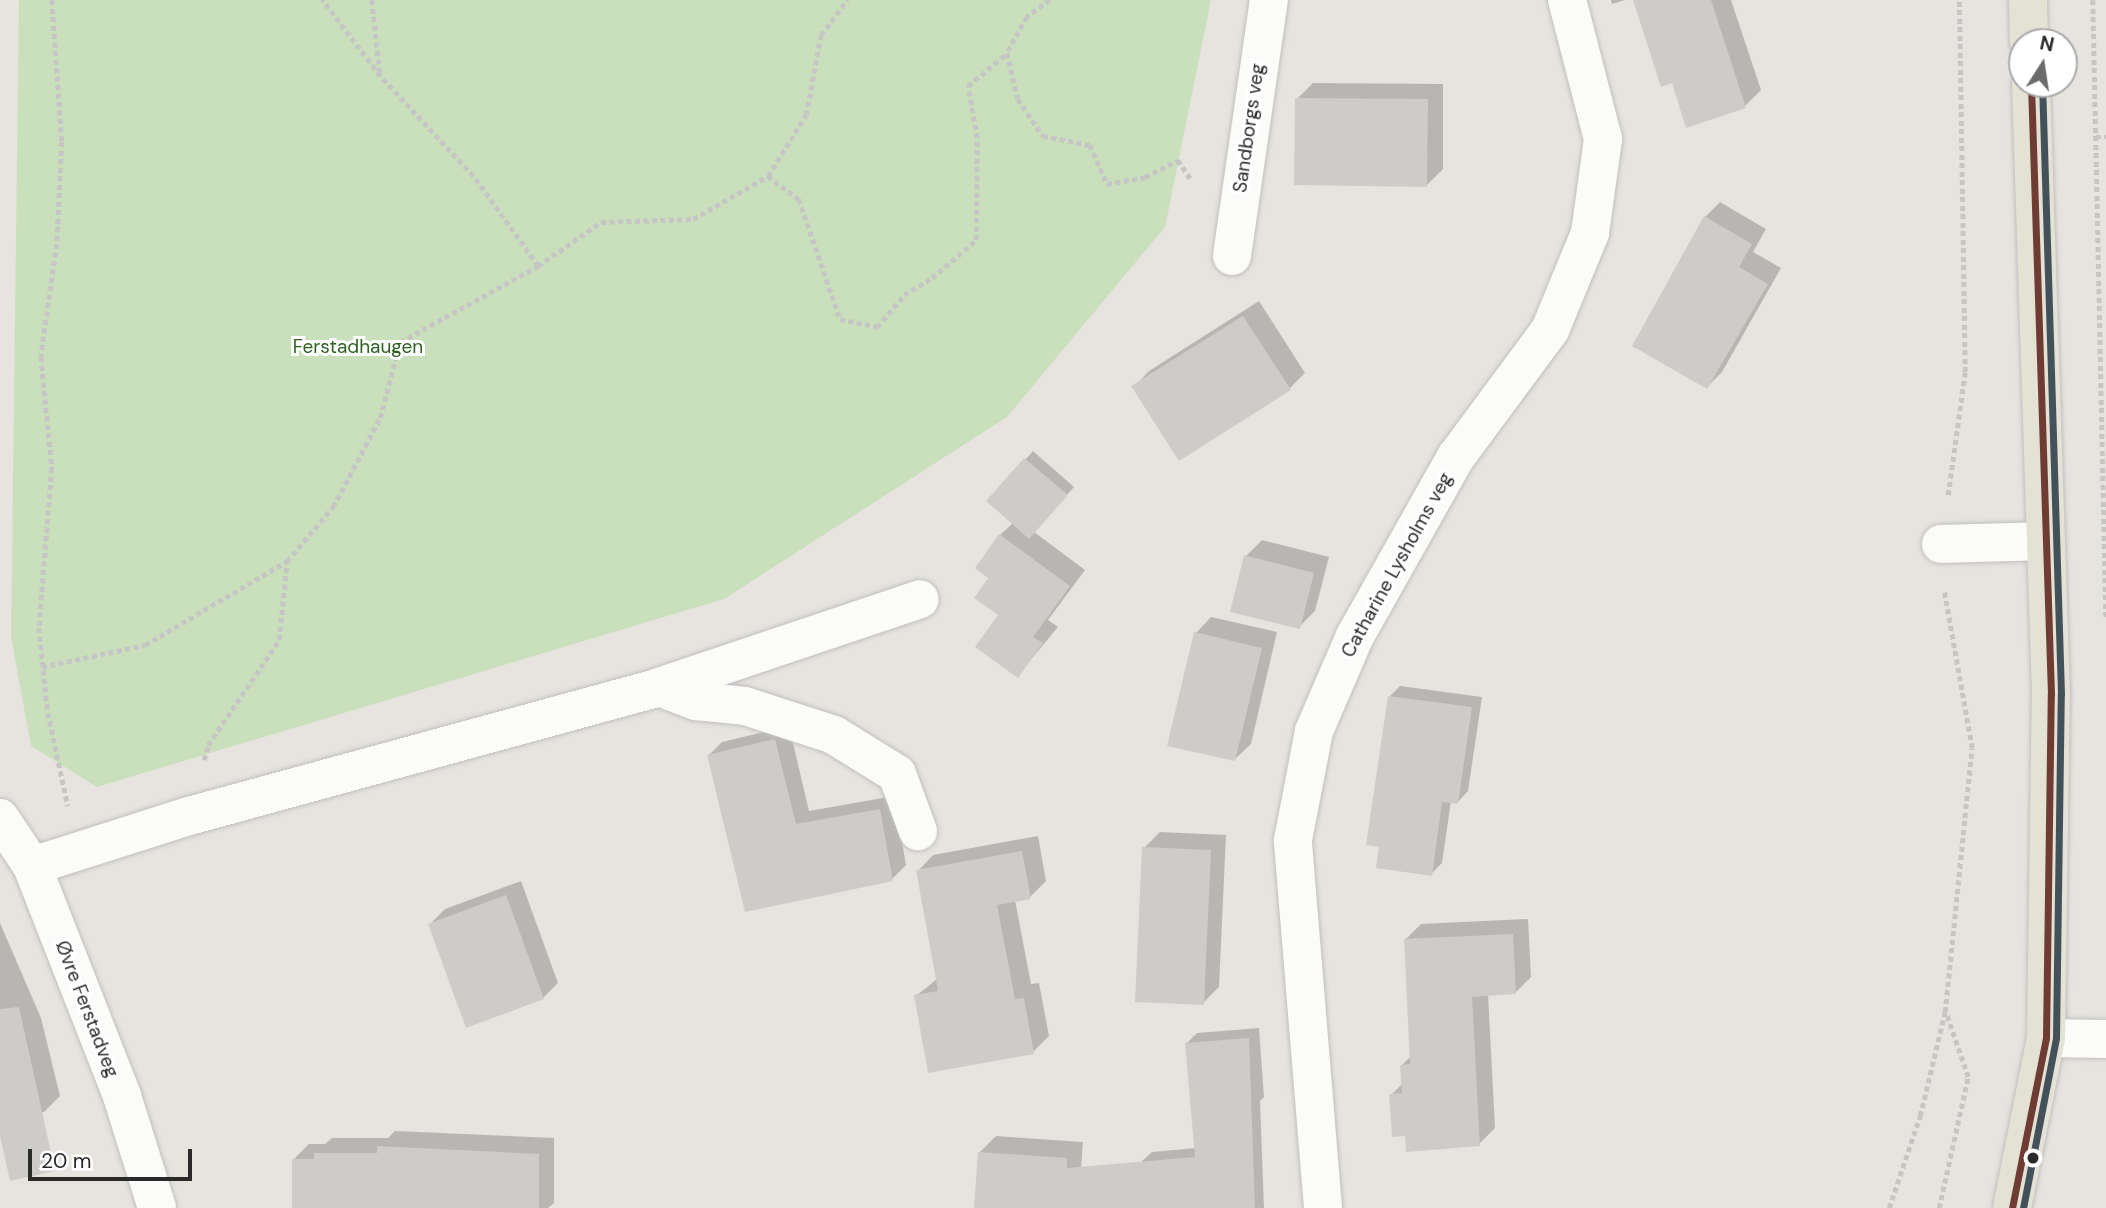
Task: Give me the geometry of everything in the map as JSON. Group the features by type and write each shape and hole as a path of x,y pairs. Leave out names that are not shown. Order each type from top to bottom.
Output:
{"main road":[{"path":"2028,0 2029,28"},
{"path":"2012,1208 2046,1038 2051,694 2031,98"}],"street":[{"name":"Sandborgs veg","path":"1233,256 1236,218 1269,0"},
{"name":"Catharine Lysholms veg","path":"1323,1208 1293,841 1314,731 1355,636 1456,457 1550,330 1590,233 1604,139 1567,0"},
{"path":"1941,544 2046,541"},
{"path":"32,866 190,816 659,687 920,598"},
{"path":"659,687 696,701 745,706 834,735 897,774 918,831"},
{"name":"Øvre Ferstadveg","path":"0,818 32,866 121,1096 157,1208"},
{"path":"2046,1038 2106,1040"}],"path":[{"path":"32,866 69,813 42,667 39,628 52,468 41,357 57,244 62,142 52,0"},
{"path":"322,0 380,76 473,176 538,266"},
{"path":"372,0 380,76"},
{"path":"42,667 145,645 287,561 333,507 380,418 400,342 538,266 601,222 693,219 768,176 806,115 821,35 847,0"},
{"path":"768,176 799,199 840,319 877,327 904,295 932,278 976,240 977,138 968,86 1007,53 1027,17 1050,0"},
{"path":"2093,0 2106,617"},
{"path":"1007,53 1018,99 1043,136 1090,145 1107,184 1145,177 1178,160 1192,179 1204,225 1236,218"},
{"path":"2096,137 2106,137"},
{"path":"190,816 208,745 279,640 287,561"},
{"path":"1889,1208 1920,1116 1945,1012 1968,1077 1939,1208"}],"green space":[{"name":"Ferstadhaugen","path":"19,0 1211,0 1165,227 1007,417 724,599 97,787 31,746 11,637"}],"building":[{"path":"1633,0 1711,0 1746,108 1686,128 1672,83 1661,87"},
{"path":"1295,98 1428,99 1427,187 1294,185"},
{"path":"1704,216 1752,244 1739,267 1768,284 1707,389 1632,346"},
{"path":"1243,316 1291,390 1179,461 1131,386"},
{"path":"1024,458 1068,495 1029,539 986,501"},
{"path":"999,534 1070,586 1033,637 1043,643 1018,678 975,647 998,615 974,598 988,578 975,568"},
{"path":"1244,555 1314,573 1300,629 1230,612"},
{"path":"1194,632 1262,648 1235,761 1167,746"},
{"path":"1388,696 1472,707 1458,804 1442,802 1432,876 1376,868 1379,847 1366,845"},
{"path":"775,739 796,824 880,809 893,881 745,912 707,755"},
{"path":"1142,847 1211,850 1204,1005 1135,1002"},
{"path":"1022,851 1031,899 997,905 1015,999 1024,998 1034,1054 928,1073 914,995 938,991 916,870"},
{"path":"506,895 544,999 466,1028 428,924"},
{"path":"1513,934 1516,994 1472,997 1480,1146 1406,1152 1405,1136 1392,1137 1389,1094 1402,1093 1400,1065 1410,1064 1404,939"},
{"path":"19,1007 55,1171 10,1181 0,1136 0,1009"},
{"path":"1249,1038 1255,1208 974,1208 978,1152 1067,1158 1067,1168 1195,1157 1185,1043"},
{"path":"377,1146 539,1154 539,1208 292,1208 292,1159 314,1159 314,1153 377,1153"}],"transit line":[{"path":"2012,1208 2046,1038 2051,694 2031,98"},
{"path":"2023,1208 2056,1038 2061,694 2042,98"}]}
